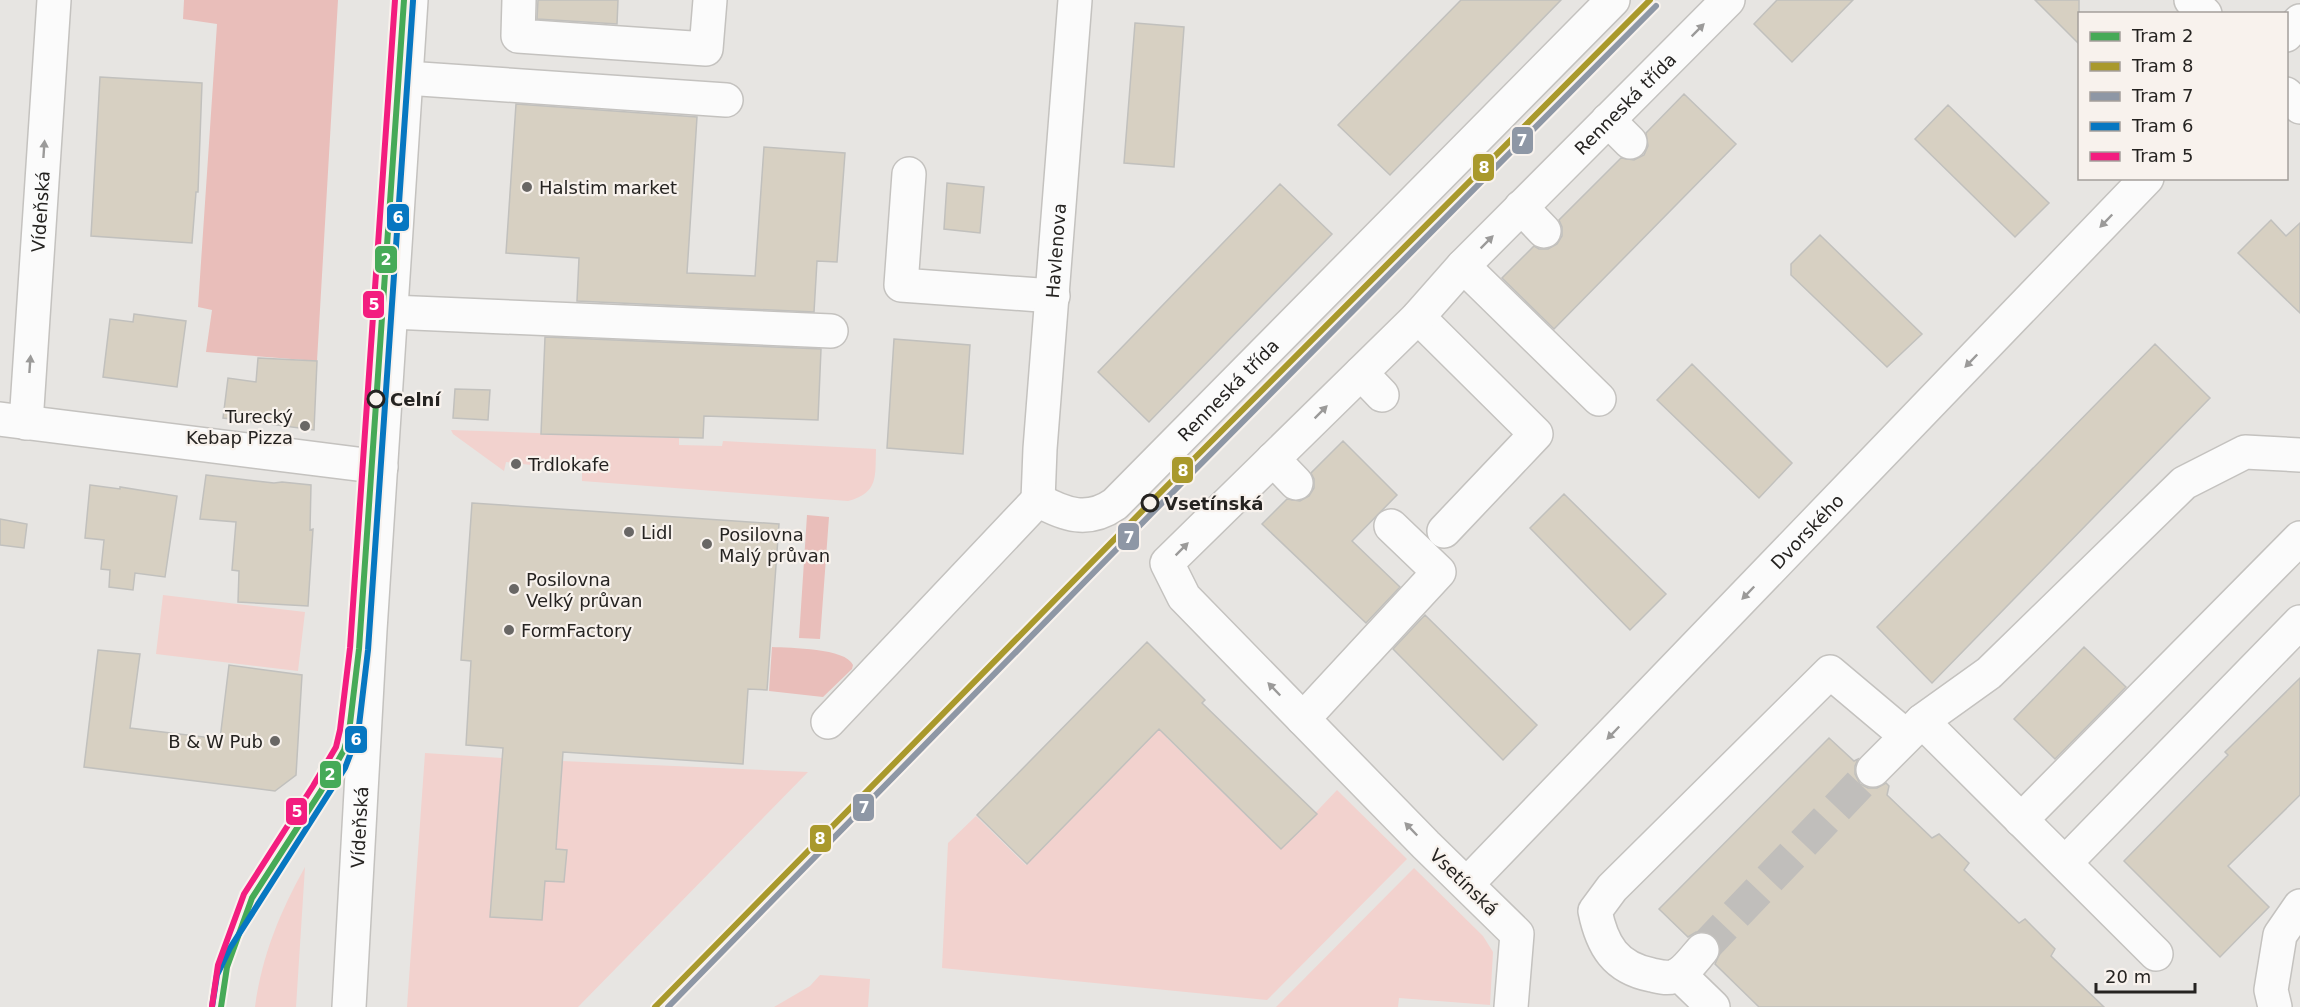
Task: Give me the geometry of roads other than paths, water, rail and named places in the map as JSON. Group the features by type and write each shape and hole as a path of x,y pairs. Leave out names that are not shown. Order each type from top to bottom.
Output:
{"street":[{"name":"Vídeňská","path":"13,421 54,0"},
{"name":"Vídeňská","path":"349,1007 411,0"},
{"path":"519,0 518,36 706,49 710,0"},
{"name":"Havlenova","path":"1038,500 1075,0"},
{"name":"Renneská třída","path":"1038,500 1052,508 1081,515 1092,515 1105,511 1115,504 1613,0"},
{"name":"Renneská třída","path":"1184,597 1167,563 1273,459 1371,384 1418,316 1463,266 1521,207 1619,131 1728,0"},
{"path":"2191,0 2203,12"},
{"path":"2288,33 2300,21"},
{"path":"406,78 726,100"},
{"path":"2288,96 2300,107"},
{"path":"909,174 901,285 1053,296"},
{"name":"Dvorského","path":"1467,884 2145,180"},
{"path":"1521,207 1544,231"},
{"path":"1463,266 1599,399"},
{"path":"391,312 831,331"},
{"path":"1418,316 1536,434 1444,531"},
{"path":"13,421 381,467"},
{"path":"1873,770 1914,728 1989,673 2184,483 2245,452 2300,455"},
{"path":"1273,459 1296,483"},
{"path":"828,722 1038,500"},
{"path":"1303,719 1439,572 1391,526"},
{"path":"2021,820 2300,538"},
{"name":"Vsetínská","path":"1184,597 1516,934 1511,1007"},
{"path":"2064,863 2300,622"},
{"path":"1702,951 1679,974 1667,978 1634,972 1614,955 1600,934 1595,911 1612,888 1830,672 1914,728 2021,820 2156,954"},
{"path":"2275,1007 2271,990 2280,935 2300,906"},
{"path":"1679,974 1713,1007"}],"tunnel":[{"path":"1702,950 1873,770"}],"tram line":[{"name":"5","path":"212,1006 218,965 244,894 336,747 340,730 350,648 395,0"},
{"name":"2","path":"221,1007 227,967 252,898 321,791 344,750 349,732 359,649 404,0"},
{"name":"8","path":"655,1007 1150,503 1650,0"},
{"name":"6","path":"212,1007 217,975 230,948 345,768 358,734 368,650 413,1"},
{"name":"7","path":"668,1007 1156,509 1656,6"}],"place":[{"name":"Halstim market","path":"527,187"},
{"name":"Celní","path":"376,399"},
{"name":"Turecký Kebap Pizza","path":"305,426"},
{"name":"Trdlokafe","path":"516,464"},
{"name":"Vsetínská","path":"1150,503"},
{"name":"Lidl","path":"629,532"},
{"name":"Posilovna Malý průvan","path":"707,544"},
{"name":"Posilovna Velký průvan","path":"514,589"},
{"name":"FormFactory","path":"509,630"},
{"name":"B & W Pub","path":"275,741"}]}
